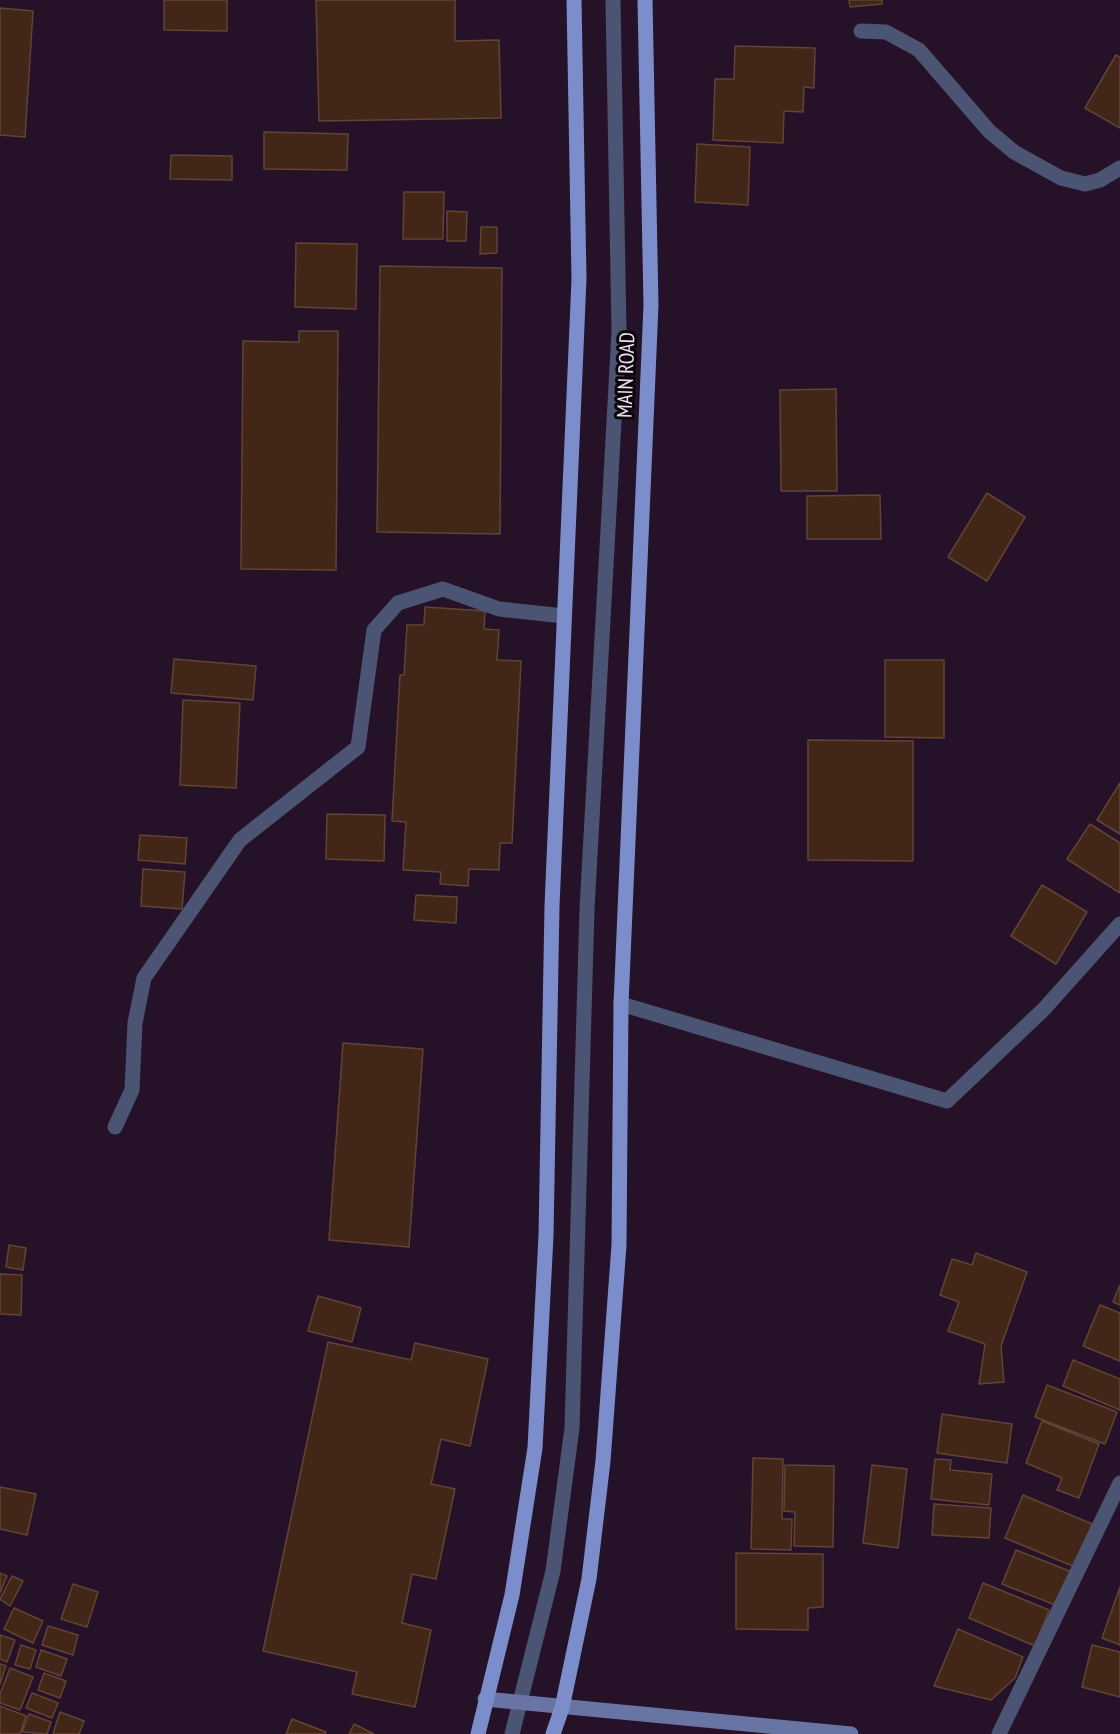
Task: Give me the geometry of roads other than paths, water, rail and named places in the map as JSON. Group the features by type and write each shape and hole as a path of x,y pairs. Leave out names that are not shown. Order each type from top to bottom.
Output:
{"main road":[{"path":"478,1734 512,1595 536,1448 546,1236 552,906 579,279 574,0"},
{"name":"MAIN ROAD","path":"553,1734 562,1708 589,1579 603,1461 619,1245 621,1004 651,305 645,0"}],"street":[{"path":"512,1734 553,1571 572,1428 587,909 619,331 613,0"},
{"path":"861,31 886,32 919,50 989,131 1014,152 1061,178 1085,184 1101,180 1120,168"},
{"path":"115,1127 132,1090 135,1023 144,978 240,840 358,747 375,630 398,603 443,589 499,609 564,616"},
{"path":"621,1004 947,1101 1044,1009 1120,924"},
{"path":"999,1734 1120,1483"},
{"path":"485,1699 851,1734"}]}
